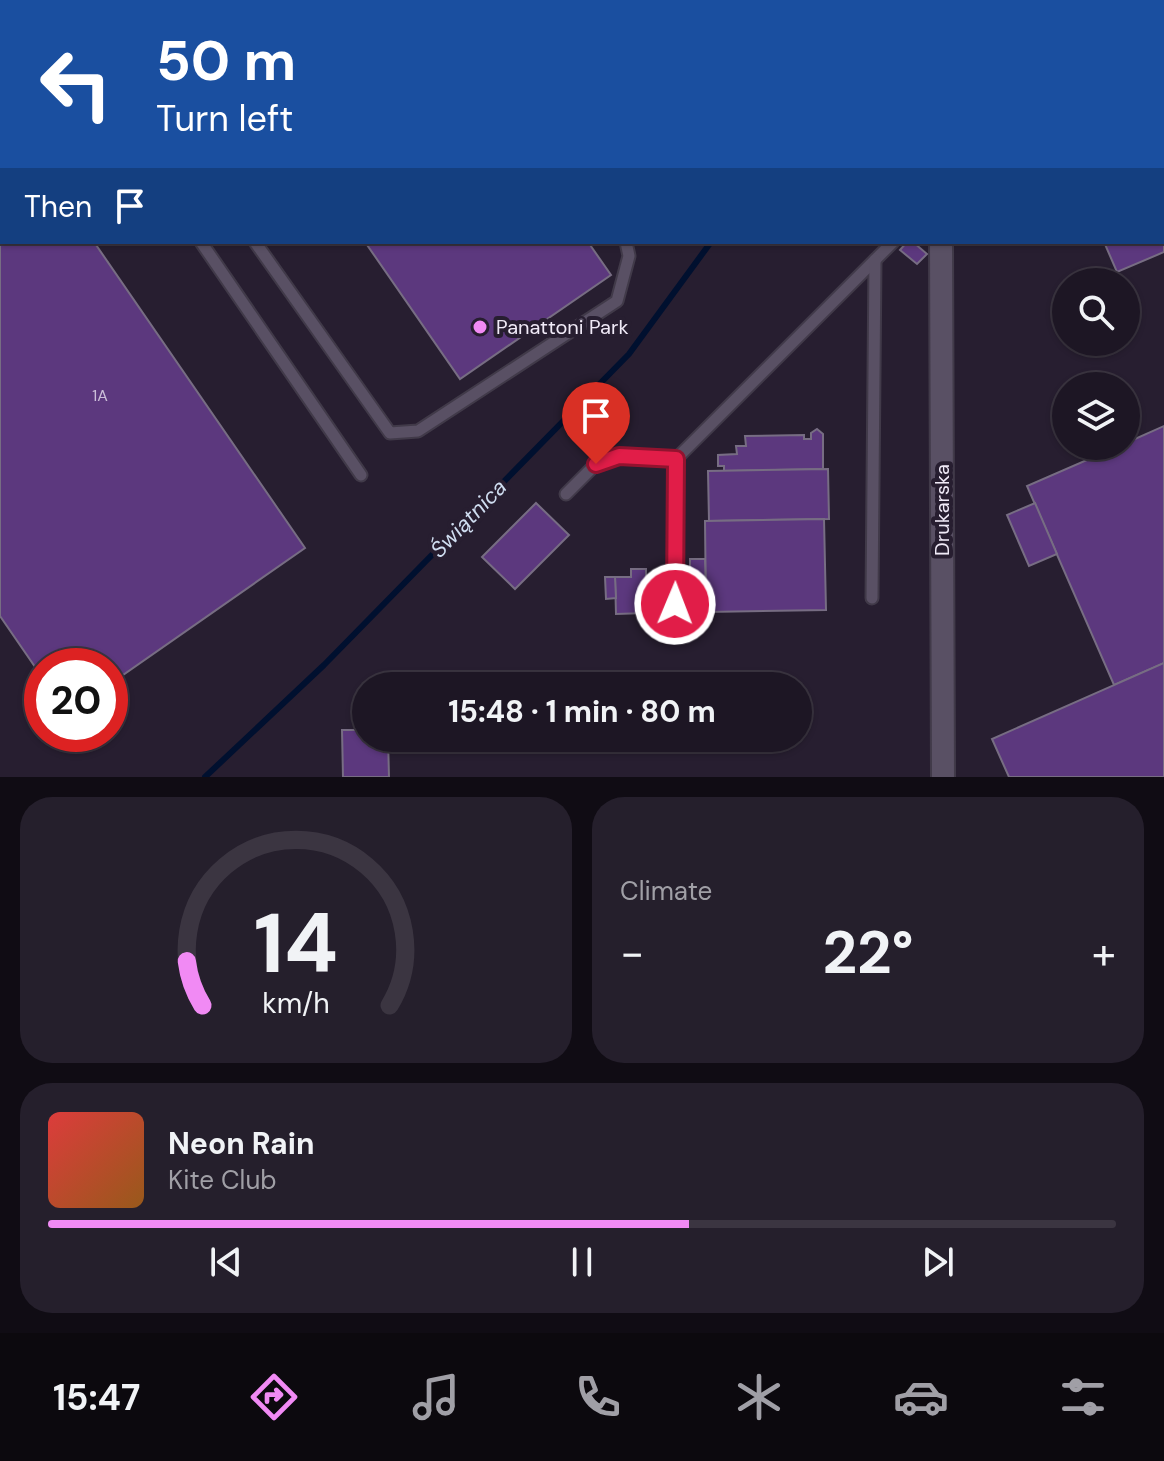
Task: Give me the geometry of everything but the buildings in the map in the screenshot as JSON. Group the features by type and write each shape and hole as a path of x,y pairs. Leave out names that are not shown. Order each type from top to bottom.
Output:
{"street":[{"name":"Drukarska","path":"941,244 943,777"}],"lane":[{"path":"202,244 361,475"},
{"path":"256,244 390,433 418,431 617,301 629,256 626,244"},
{"path":"675,604 676,459 891,244"},
{"path":"872,598 875,260"},
{"path":"566,494 596,464 619,456 676,459"}],"waterway":[{"name":"Świątnica","path":"205,777 324,665 629,354 710,244"}],"place":[{"name":"Panattoni Park","path":"480,327"}],"route":[{"path":"596,464 619,456 676,459 675,604"}]}
